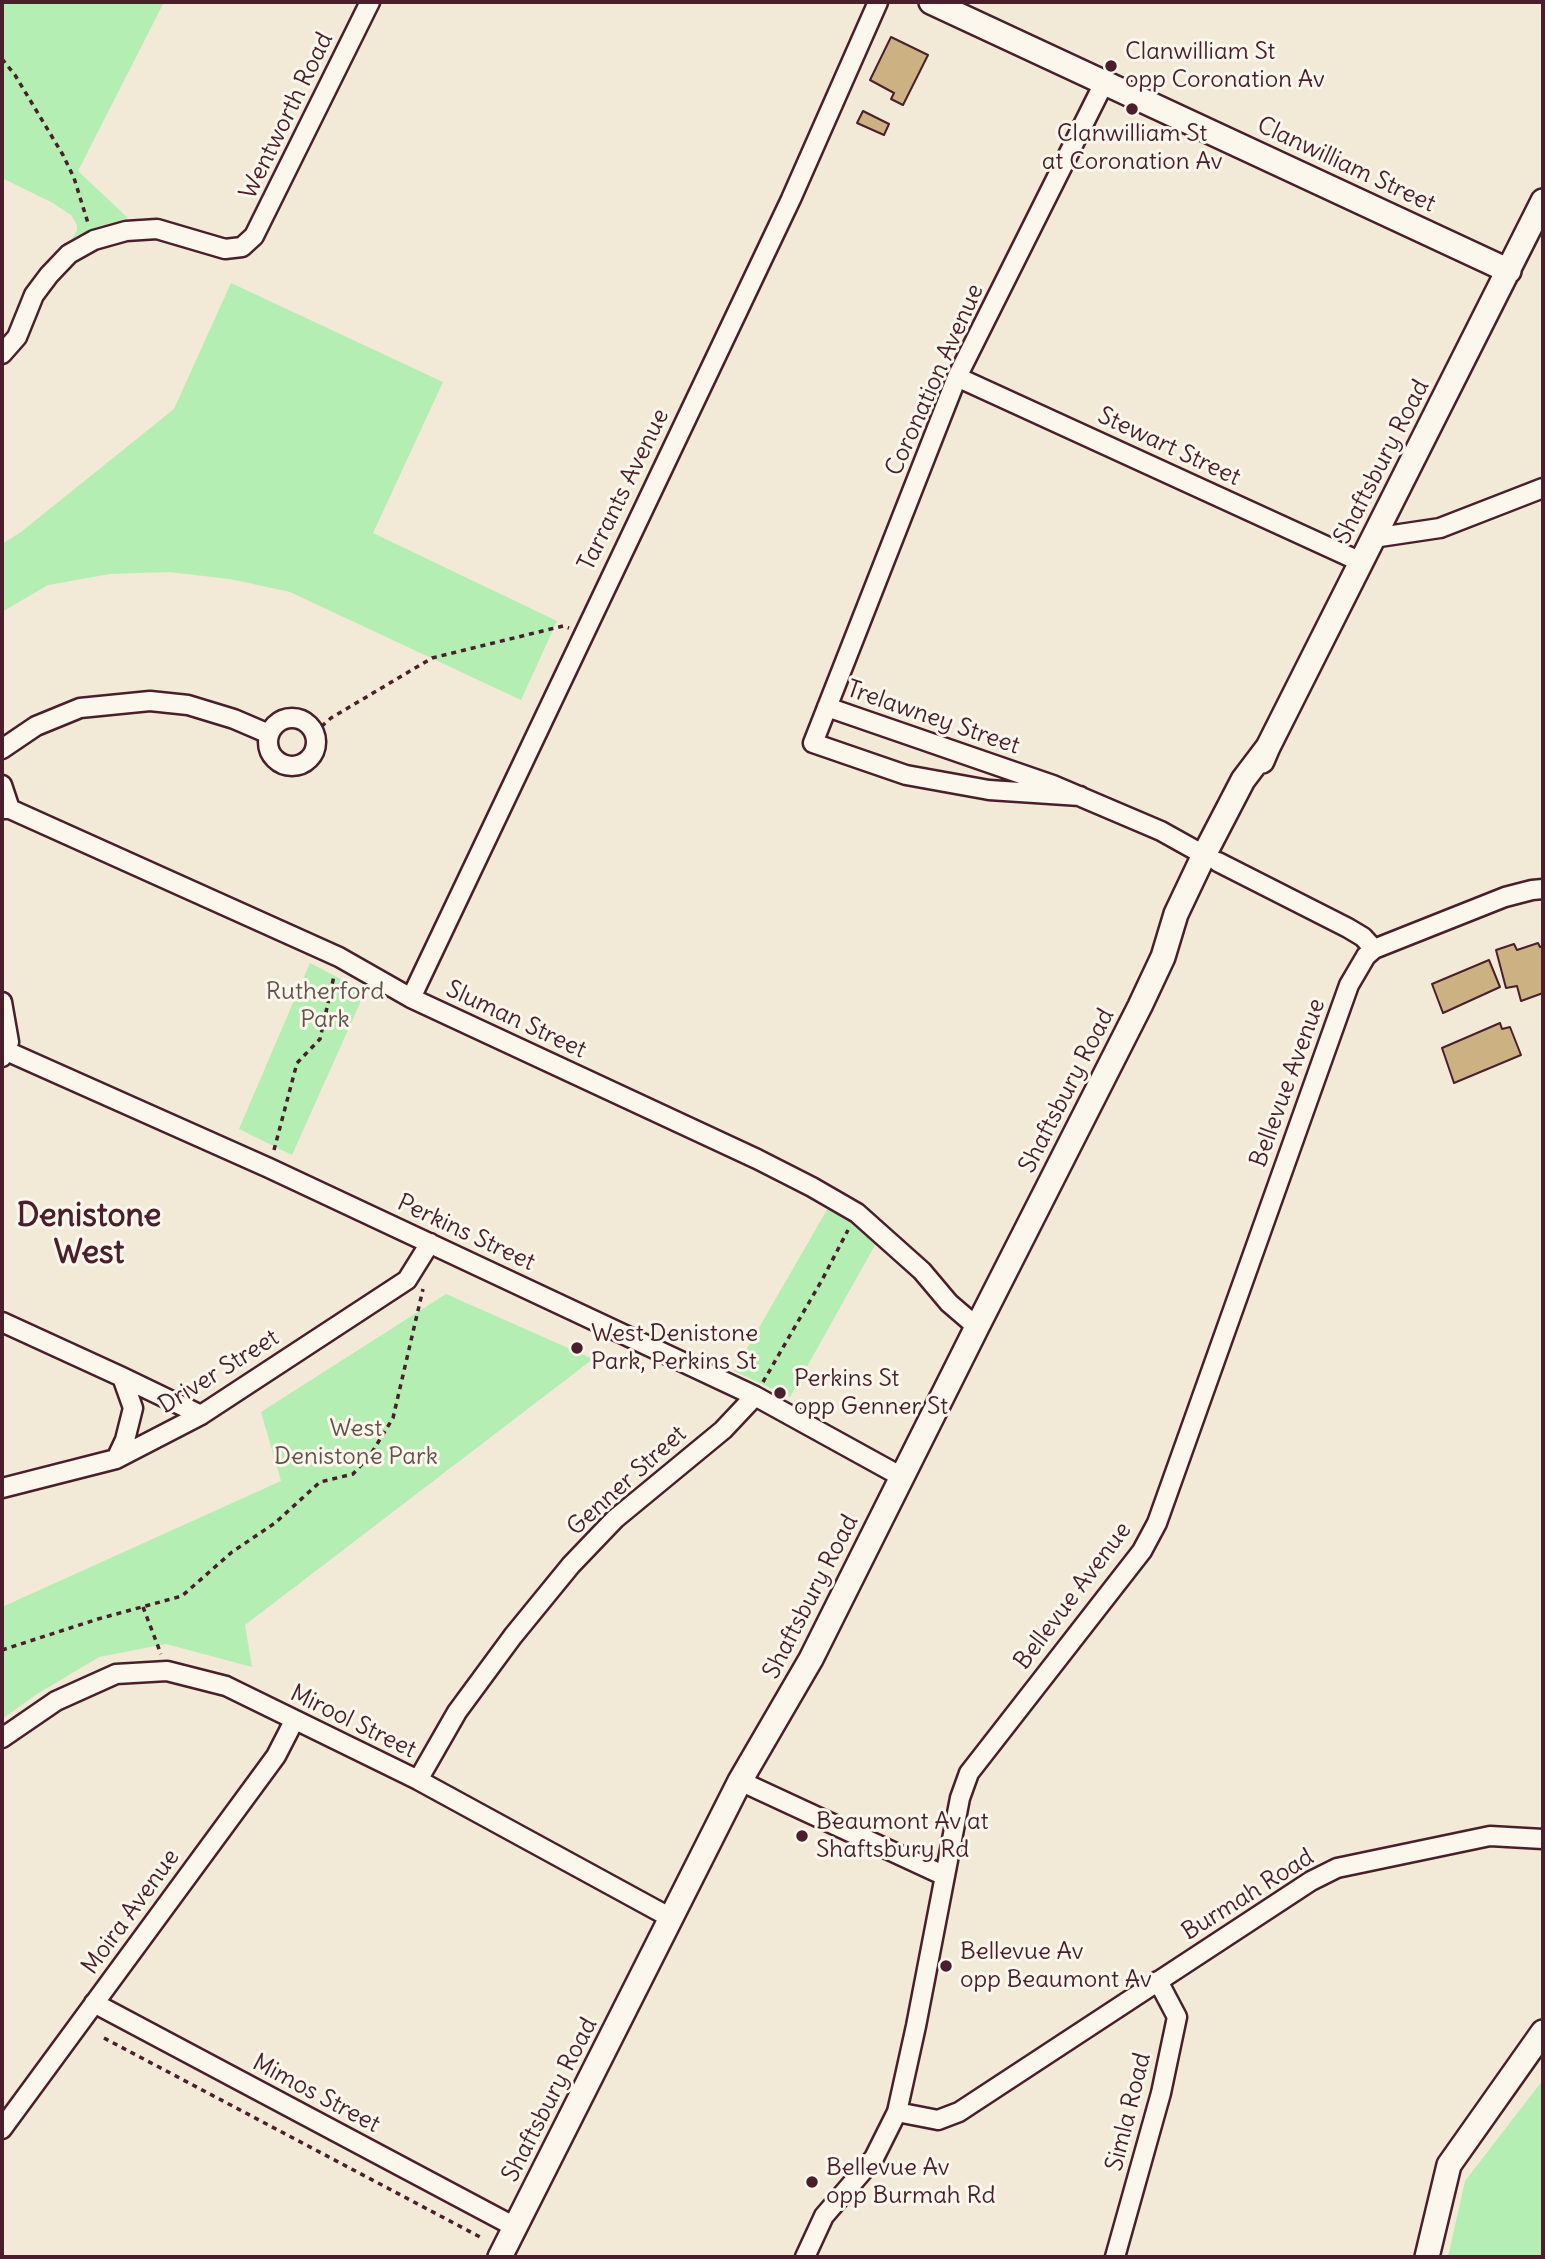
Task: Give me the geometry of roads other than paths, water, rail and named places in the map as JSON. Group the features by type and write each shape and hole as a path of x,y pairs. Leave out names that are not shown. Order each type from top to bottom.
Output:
{"street":[{"name":"Wentworth Road","path":"2,354 17,337 34,295 49,275 69,254 93,240 126,232 157,229 225,249 242,247 254,236 370,2"},
{"name":"Tarrants Avenue","path":"411,998 791,199 878,2"},
{"name":"Clanwilliam Street","path":"931,2 1509,271"},
{"name":"Coronation Avenue","path":"827,707 957,377 1105,81"},
{"name":"Shaftsbury Road","path":"500,2257 740,1781 811,1659 1163,957 1175,914 1211,859 1253,785 1268,747 1543,201"},
{"name":"Stewart Street","path":"957,377 1361,562"},
{"path":"1373,538 1440,528 1543,488"},
{"path":"2,749 36,726 79,708 150,701 188,705 234,719 269,734"},
{"name":"Trelawney Street","path":"1080,796 989,790 905,775 813,743 827,707 1054,785 1080,796 1161,831 1348,928 1363,937 1374,949"},
{"path":"286,718 297,718 308,724 314,733 316,745 305,763 285,766 276,761 270,753 267,744 269,734 275,724 286,718"},
{"path":"2,785 6,809"},
{"name":"Sluman Street","path":"6,809 339,957 411,998 757,1159 857,1213 922,1271 949,1303 977,1327"},
{"path":"1374,949 1505,897 1543,889"},
{"name":"Bellevue Avenue","path":"805,2257 824,2216 874,2158 897,2112 960,1798 969,1773 1142,1551 1157,1523 1349,985 1366,956 1374,949"},
{"path":"2,1002 9,1042 3,1053"},
{"name":"Perkins Street","path":"3,1053 269,1168 755,1396 902,1477"},
{"name":"Driver Street","path":"2,1488 116,1459 201,1415 407,1280 429,1243"},
{"path":"2,1322 201,1415"},
{"path":"116,1459 125,1440 133,1408 122,1377"},
{"name":"Genner Street","path":"418,1780 457,1712 513,1636 571,1565 615,1518 723,1430 755,1396"},
{"name":"Mirool Street","path":"2,1738 56,1701 116,1674 167,1671 226,1686 418,1780 671,1918"},
{"name":"Moira Avenue","path":"2,2129 276,1756 294,1721"},
{"path":"740,1781 945,1877"},
{"name":"Burmah Road","path":"897,2112 938,2120 959,2112 1311,1881 1337,1868 1490,1836 1543,1839"},
{"name":"Simla Road","path":"1115,2257 1161,2093 1177,2017 1158,1981"},
{"name":"Mimos Street","path":"94,2003 515,2227"},
{"path":"1427,2257 1449,2165 1543,2032"}],"place":[{"name":"Clanwilliam St opp Coronation Av","path":"1111,66"},
{"name":"Clanwilliam St at Coronation Av","path":"1132,109"},
{"name":"West Denistone Park, Perkins St","path":"577,1348"},
{"name":"Perkins St opp Genner St","path":"780,1393"},
{"name":"Beaumont Av at Shaftsbury Rd","path":"802,1836"},
{"name":"Bellevue Av opp Beaumont Av","path":"946,1966"},
{"name":"Bellevue Av opp Burmah Rd","path":"812,2182"}],"district":[{"name":"Denistone West","path":"89,1236"}],"park label":[{"name":"Rutherford Park","path":"325,1006"},
{"name":"West Denistone Park","path":"356,1443"}]}
